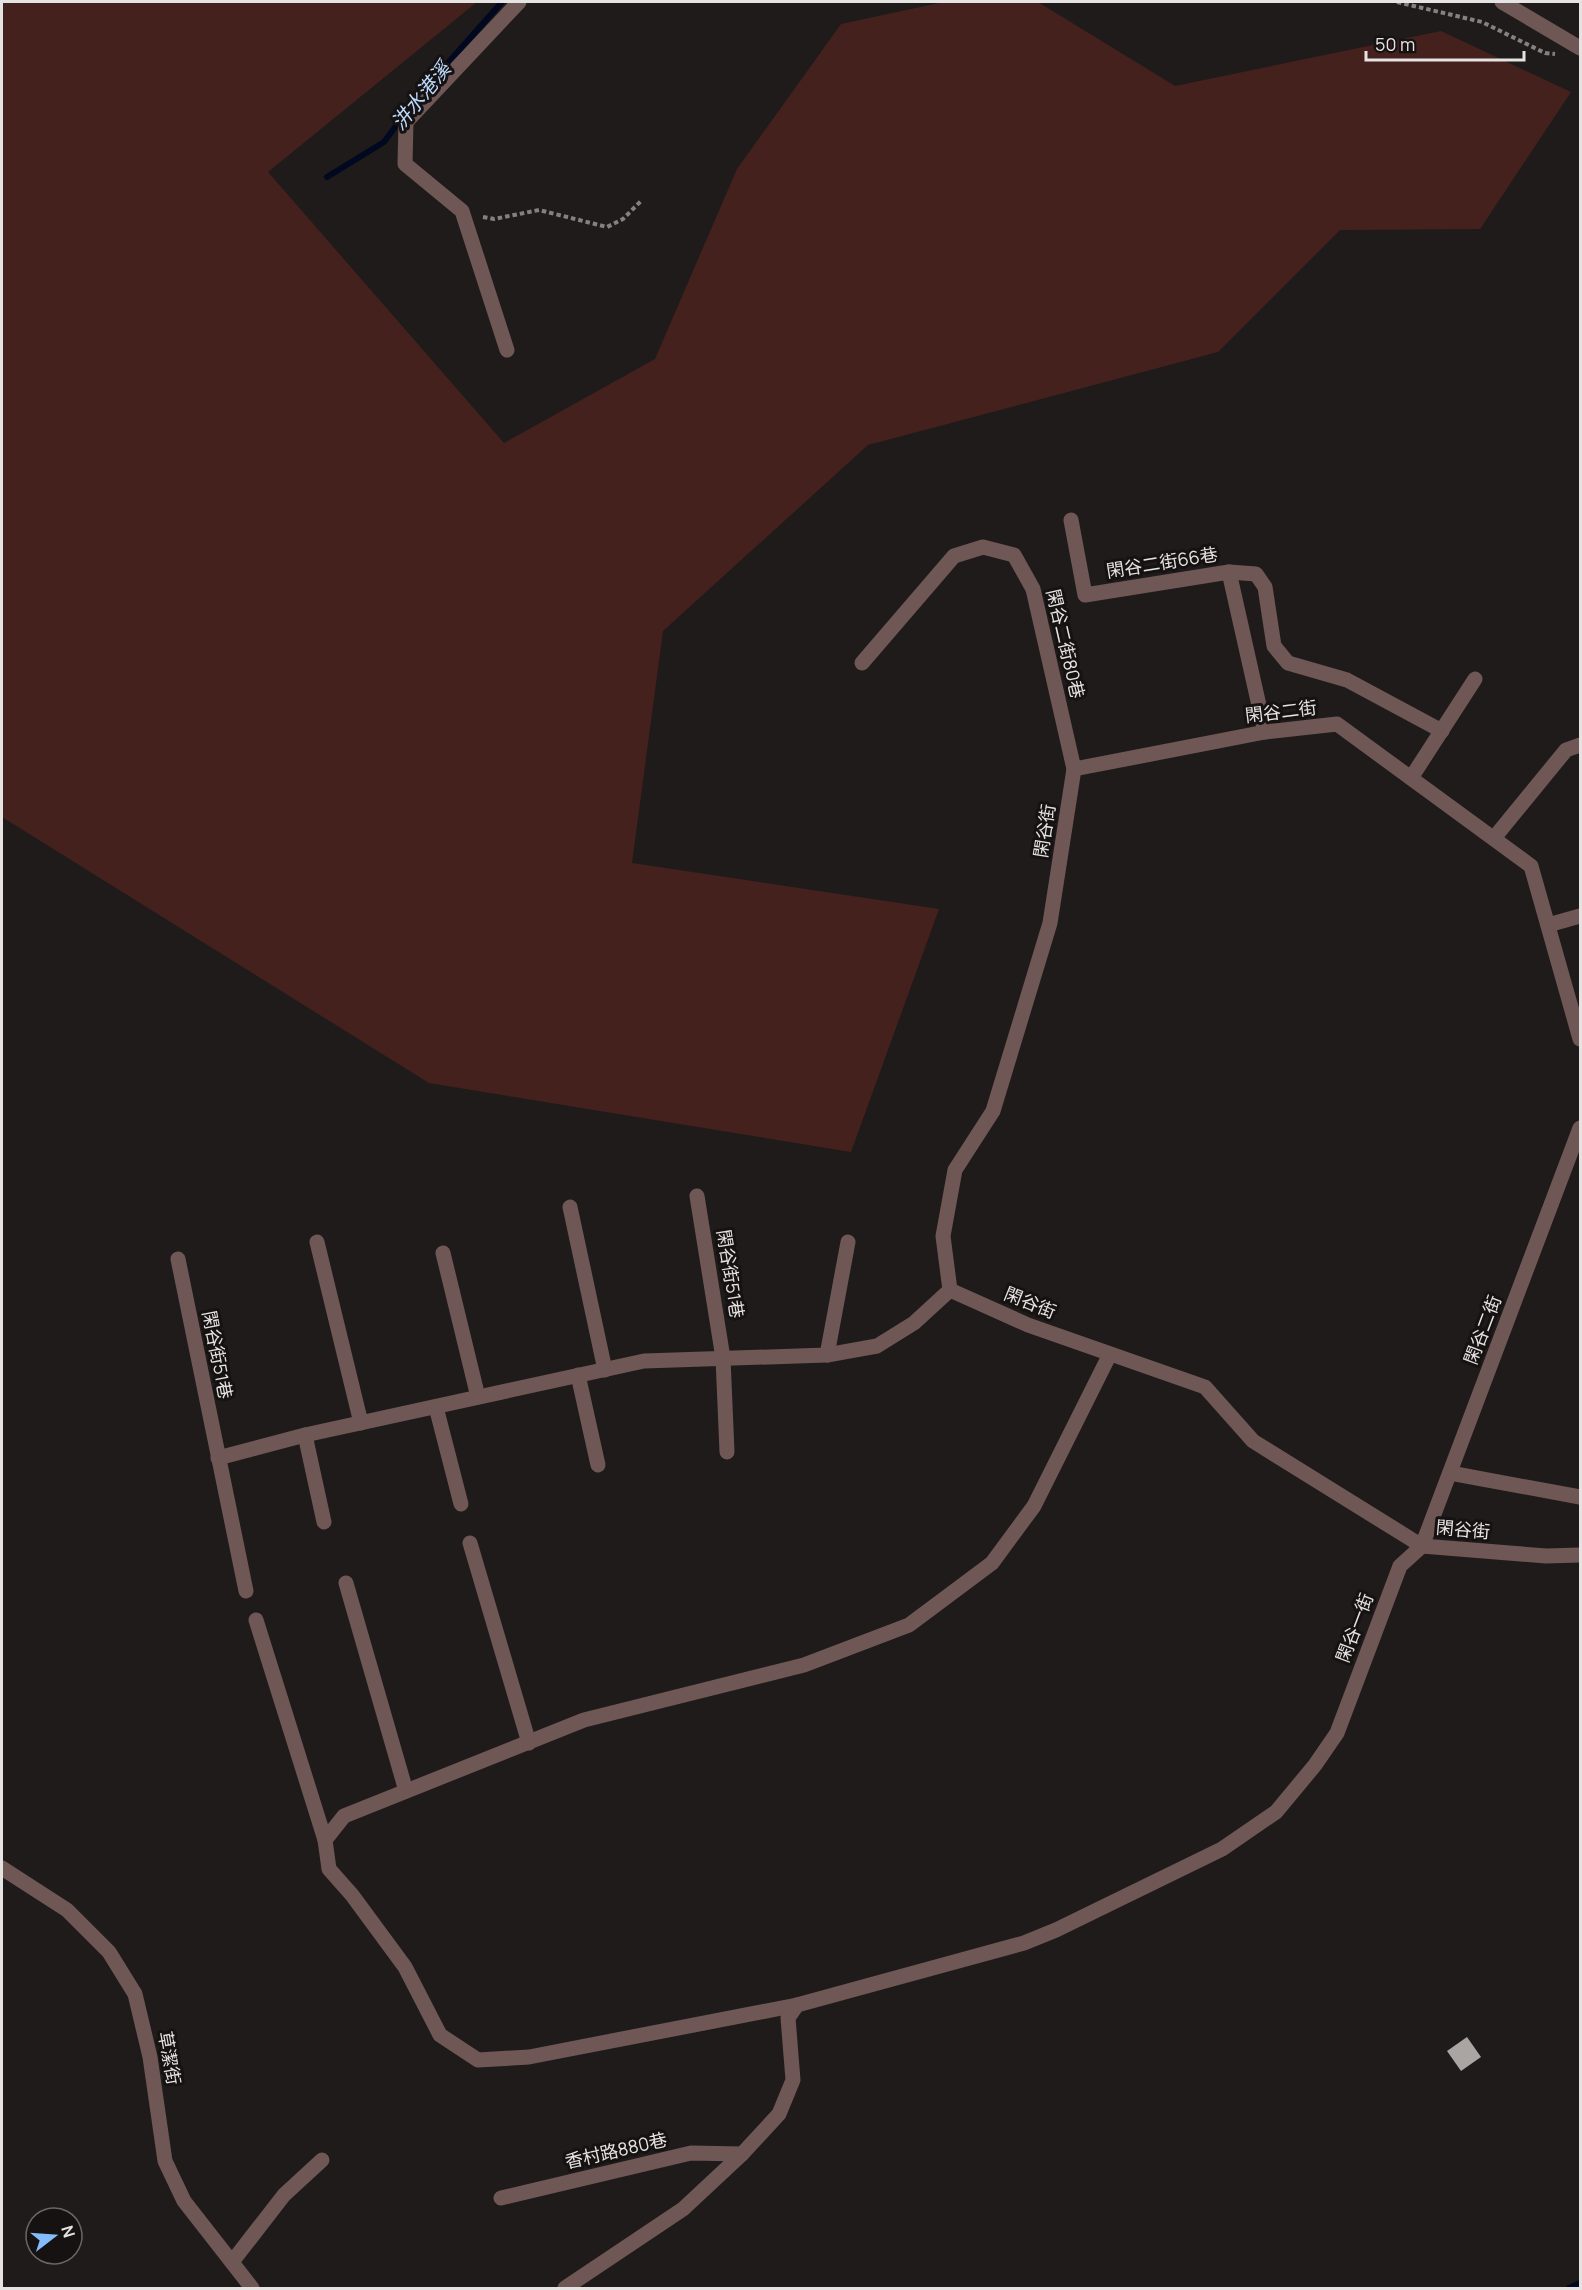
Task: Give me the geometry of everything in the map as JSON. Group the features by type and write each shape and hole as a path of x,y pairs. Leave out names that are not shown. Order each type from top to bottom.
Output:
{"street":[{"path":"507,350 462,211 405,164 406,122 519,2"},
{"path":"1502,2 1581,48"},
{"name":"閑谷二街66巷","path":"1071,520 1085,595 1229,572 1265,732"},
{"name":"閑谷二街80巷","path":"862,663 954,556 983,547 1014,555 1033,589 1074,769"},
{"path":"1229,572 1256,574 1261,580 1265,587 1274,646 1288,663 1347,680 1442,731"},
{"path":"1412,778 1475,679"},
{"name":"閑谷二街","path":"1074,769 1265,732 1337,724 1531,866 1581,1039"},
{"path":"1494,838 1566,750 1581,745"},
{"name":"閑谷街","path":"1074,769 1047,934 993,1111 954,1170 943,1236 950,1290 1028,1326 1205,1387 1253,1441 1422,1546 1546,1556 1581,1555"},
{"path":"1548,925 1581,916"},
{"name":"閑谷二街","path":"1422,1546 1575,1160 1581,1128"},
{"name":"閑谷街51巷","path":"697,1196 723,1358 727,1452"},
{"path":"570,1207 605,1370"},
{"path":"317,1242 361,1423"},
{"path":"827,1355 848,1242"},
{"path":"443,1253 478,1397"},
{"name":"閑谷街51巷","path":"178,1259 246,1591"},
{"path":"218,1458 304,1435 644,1361 827,1355 877,1346 914,1323 950,1290"},
{"path":"325,1840 344,1816 584,1720 804,1665 909,1625 992,1563 1034,1506 1110,1354"},
{"path":"578,1375 598,1465"},
{"path":"436,1407 461,1504"},
{"path":"304,1435 324,1522"},
{"path":"1450,1473 1581,1497"},
{"path":"470,1543 528,1743"},
{"name":"閑谷一街","path":"256,1620 325,1840 328,1869 352,1895 405,1967 440,2035 478,2060 529,2057 797,2005 1024,1943 1056,1930 1222,1849 1276,1812 1315,1765 1337,1732 1400,1566 1422,1546"},
{"path":"346,1583 406,1791"},
{"name":"草潔街","path":"2,1868 67,1910 108,1952 135,1994 150,2057 165,2161 184,2201 252,2289"},
{"path":"565,2289 683,2209 742,2154 779,2114 793,2080 788,2018 797,2005"},
{"name":"香村路880巷","path":"501,2198 691,2153 742,2154"},
{"path":"232,2262 284,2195 322,2160"}],"path":[{"path":"1397,2 1482,22 1545,53 1557,55"},
{"path":"462,211 495,219 539,210 607,227 623,219 641,201"}],"shaded area":[{"path":"2,2 477,2 268,172 504,443 655,359 737,169 841,24 944,2 1038,2 1175,86 1441,31 1571,92 1480,229 1340,230 1218,352 868,445 663,631 632,863 939,909 851,1152 429,1083 2,817"}],"building":[{"path":"1467,2037 1481,2057 1461,2071 1447,2051"}],"waterway":[{"name":"汫水港溪","path":"327,177 384,142 415,100 502,2"},
{"path":"1569,2288 1580,2283"}]}
